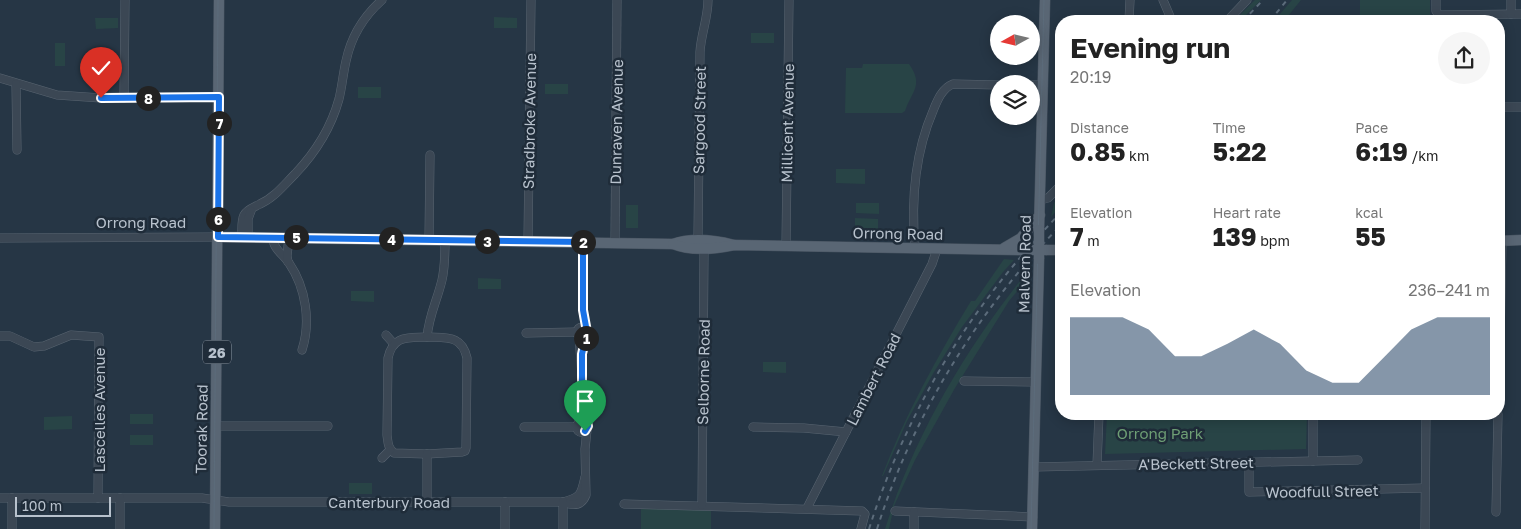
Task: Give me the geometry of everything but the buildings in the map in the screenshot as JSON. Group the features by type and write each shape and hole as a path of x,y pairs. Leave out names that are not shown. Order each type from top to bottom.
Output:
{"main road":[{"name":"Toorak Road","path":"215,529 219,0"},
{"name":"Malvern Road","path":"1032,529 1041,253 1040,200 1045,0"},
{"path":"1001,250 1021,238 1040,214"},
{"name":"Orrong Road","path":"218,237 673,244 685,240 701,244 717,241 734,245 1023,250 1041,253 1055,251"},
{"path":"1505,240 1521,240"}],"street":[{"path":"124,98 125,0"},
{"path":"245,237 243,217 246,212 273,196 315,151 327,130 336,108 352,41 362,22 382,0"},
{"name":"Stradbroke Avenue","path":"528,242 531,0"},
{"name":"Dunraven Avenue","path":"615,243 618,0"},
{"name":"Sargood Street","path":"701,244 700,52 708,0"},
{"name":"Millicent Avenue","path":"786,246 789,0"},
{"path":"1129,15 1130,0"},
{"path":"1163,0 1169,15"},
{"path":"1233,15 1248,0"},
{"path":"1436,0 1436,11 1439,15 1521,14"},
{"path":"1511,0 1511,14"},
{"path":"0,78 58,95 124,98 219,97"},
{"path":"16,84 17,150"},
{"path":"915,248 912,207 916,172 924,135 939,98 947,87 953,84 990,85"},
{"path":"1505,107 1521,107"},
{"path":"429,240 430,155"},
{"path":"1040,200 1048,198 1055,191"},
{"name":"Orrong Road","path":"0,238 218,237"},
{"path":"288,262 289,237"},
{"path":"273,238 273,244 288,262 297,277 306,309 306,331 302,350"},
{"path":"427,337 428,321 441,281 445,240"},
{"path":"563,529 563,502 575,499 580,495 585,477 585,449 582,427 583,242"},
{"name":"Selborne Road","path":"701,244 704,263 702,505"},
{"name":"Lambert Road","path":"807,508 932,264 937,249"},
{"path":"526,333 582,332"},
{"name":"Lascelles Avenue","path":"0,336 10,336 34,347 44,346 71,335 99,337 98,498"},
{"path":"386,335 394,344"},
{"path":"465,451 467,358 462,344 450,338 427,337 406,338 394,344 388,358 387,435 390,450 394,453 426,454 465,451 471,457"},
{"path":"462,344 468,338"},
{"path":"964,381 1036,382"},
{"path":"1097,465 1099,420"},
{"path":"1313,420 1313,461"},
{"path":"1425,529 1426,420"},
{"path":"1496,512 1498,420"},
{"path":"216,426 328,426"},
{"path":"524,427 582,427"},
{"path":"753,428 804,428 846,432"},
{"path":"382,458 390,450"},
{"path":"426,454 427,502"},
{"name":"A'Beckett Street","path":"1034,467 1358,460"},
{"name":"Woodfull Street","path":"1249,462 1249,492 1425,488"},
{"name":"Canterbury Road","path":"0,498 202,498 229,502 563,502"},
{"path":"12,498 12,529"},
{"path":"120,498 120,529"},
{"path":"505,529 506,502"},
{"path":"624,504 859,510 864,513 861,529"},
{"path":"894,511 1032,517"},
{"path":"914,512 914,529"}],"green space":[{"path":"1255,0 1261,0 1246,15 1240,15"},
{"path":"1292,0 1301,0 1289,15 1279,15"},
{"path":"1360,0 1430,0 1430,15 1360,15"},
{"path":"494,17 517,18 517,28 494,28"},
{"path":"95,18 118,18 118,28 96,29"},
{"path":"751,33 774,33 774,43 751,43"},
{"path":"55,43 65,43 65,66 55,66"},
{"path":"863,64 909,64 916,77 916,83 905,111 902,113 845,113 846,68 862,68"},
{"path":"545,84 568,84 568,94 545,94"},
{"path":"358,87 381,87 381,98 358,98"},
{"path":"836,169 865,169 865,184 836,183"},
{"path":"1055,202 1055,213 1051,217"},
{"path":"856,203 879,203 879,214 856,213"},
{"path":"626,205 638,205 638,228 626,228"},
{"path":"855,218 878,219 878,229 855,229"},
{"path":"1004,259 1014,260 962,327 934,372 907,421 882,476 911,409 946,343 971,301 975,301"},
{"path":"1028,271 1029,277 1009,301 955,388 915,460 894,506 889,529 885,529 911,459 944,393 984,330"},
{"path":"478,278 501,279 501,289 478,289"},
{"path":"351,291 374,291 374,302 351,301"},
{"path":"763,362 786,362 786,373 763,372"},
{"path":"130,414 153,414 153,424 130,424"},
{"path":"72,416 72,429 44,430 44,417"},
{"name":"Orrong Park","path":"1107,420 1307,420 1306,449 1105,454"},
{"path":"130,435 153,435 153,445 130,445"},
{"path":"349,483 372,483 372,494 349,494"},
{"path":"641,508 711,509 711,529 641,529"}],"tram line":[{"path":"214,529 218,0"},
{"path":"1031,529 1044,0"}],"railway":[{"path":"1249,15 1263,0"},
{"path":"1275,15 1287,0"},
{"path":"869,529 879,498 904,438 950,353 996,288 1055,219"},
{"path":"877,529 909,445 951,366 1002,292 1055,232"}],"route":[{"path":"101,98 219,97 218,237 583,242 583,310 587,330 582,354 582,404 588,426 585,431"}]}
